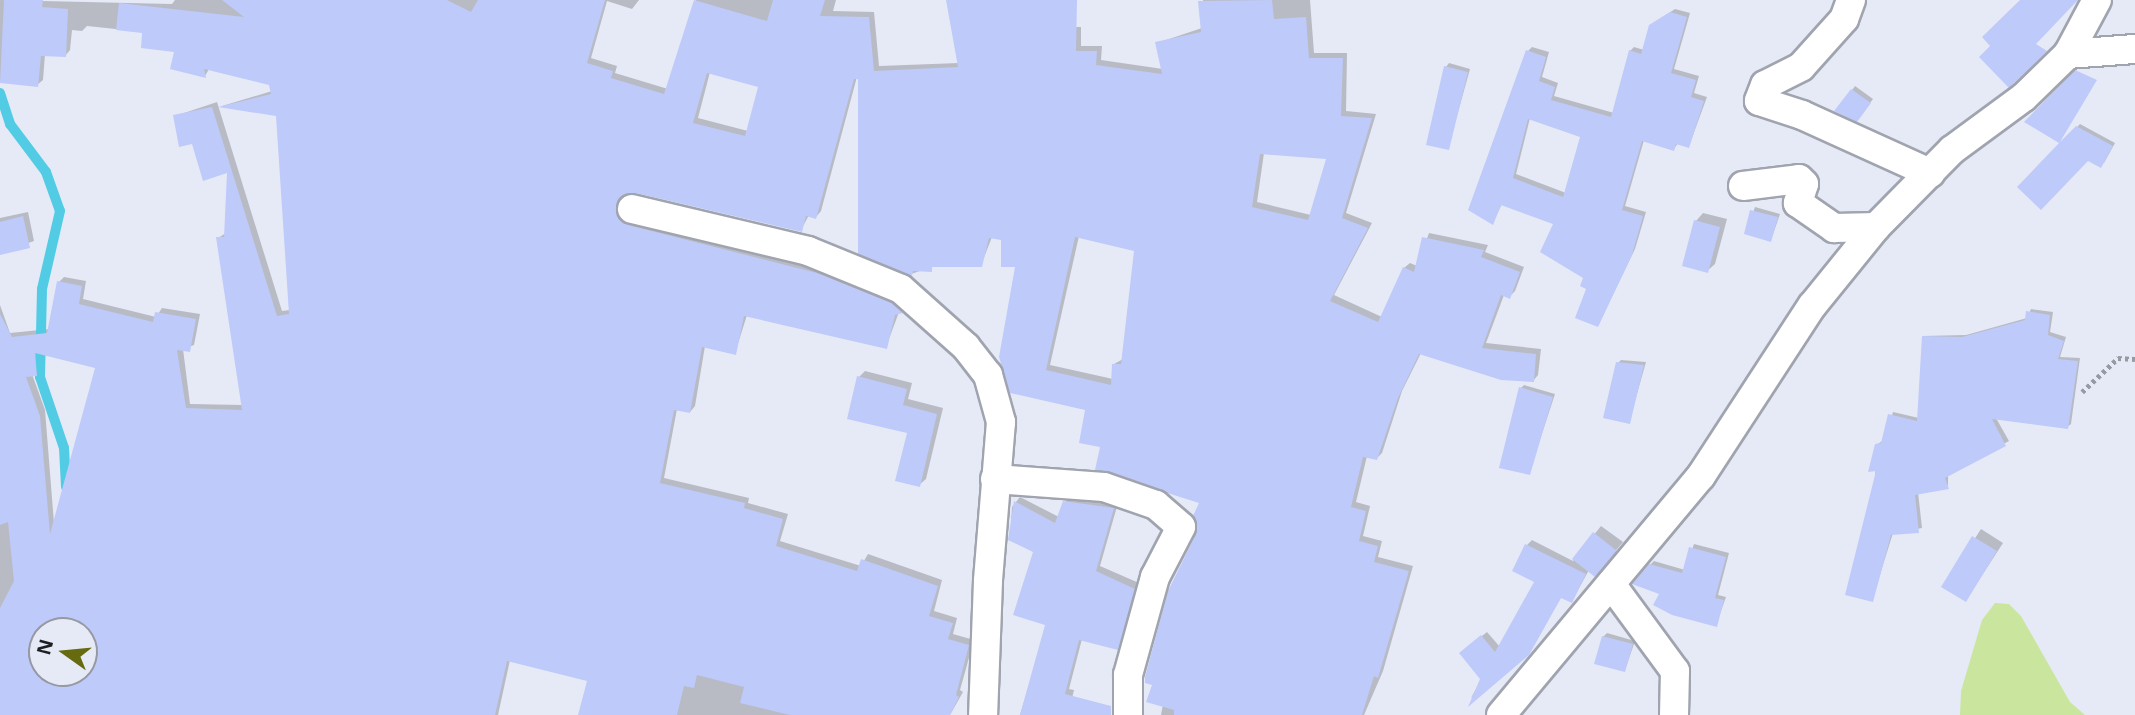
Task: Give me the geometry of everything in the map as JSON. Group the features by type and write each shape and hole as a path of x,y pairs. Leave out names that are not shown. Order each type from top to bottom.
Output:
{"street":[{"path":"1851,0 1844,19 1801,67 1765,85 1759,101 1802,115 1930,173"},
{"path":"1501,715 1701,476 1812,306 1876,227 1952,150 2024,97 2068,54 2097,0"},
{"path":"2068,54 2135,49"},
{"path":"1743,186 1798,179 1804,184 1798,203 1834,228 1876,227"},
{"path":"632,209 808,251 901,289 966,347 988,375 1001,422 995,479 983,715"},
{"path":"995,479 1104,488 1156,505 1181,527 1155,577 1128,675 1129,715"},
{"path":"1611,584 1675,671 1674,715"}],"path":[{"path":"2082,392 2118,358 2135,359"}],"green space":[{"path":"1995,603 2009,604 2021,616 2070,702 2085,715 1960,715 1961,691 1982,620"}],"building":[{"path":"4,0 43,0 42,7 68,9 66,57 41,56 38,87 0,83"},
{"path":"222,0 447,0 471,12 478,0 605,0 587,63 613,71 611,78 664,94 694,0 767,21 773,0 825,0 820,16 869,17 874,71 958,67 946,0 1077,0 1076,51 1097,51 1096,65 1162,74 1155,42 1201,32 1198,1 1272,0 1274,19 1306,17 1309,58 1343,58 1341,116 1372,118 1342,218 1368,228 1330,301 1378,322 1403,267 1414,272 1422,237 1484,250 1481,257 1520,272 1510,299 1501,295 1482,348 1536,354 1534,382 1501,380 1419,354 1398,398 1377,460 1363,457 1351,507 1366,511 1359,541 1378,546 1374,562 1409,571 1378,678 1374,676 1362,715 1174,715 1174,710 1146,702 1152,685 1145,683 1145,677 1168,591 1196,534 1193,516 1199,503 1095,470 1100,447 1079,443 1085,410 1010,393 999,357 1015,267 1001,267 1001,240 989,238 982,267 932,267 932,272 913,271 912,276 858,254 858,79 854,79 816,219 806,216 802,232 636,193 620,197 616,213 628,225 817,273 892,303 903,313 895,315 887,349 744,316 736,355 702,347 690,413 674,410 660,483 745,503 744,508 783,519 776,546 857,571 861,559 938,586 929,616 953,623 948,639 969,645 956,695 959,697 950,715 790,715 740,703 744,687 697,675 694,688 684,686 677,715 578,715 587,681 507,661 495,715 0,715 0,608 14,581 8,522 0,525 0,314 12,337 47,333 57,281 82,286 79,304 153,322 155,312 196,319 190,352 177,350 186,408 242,410 216,237 224,237 227,173 203,181 192,144 179,147 173,115 212,107 277,316 289,314 276,116 218,107 271,94 269,85 204,69 206,78 170,69 174,52 141,48 142,33 116,30 119,3 244,17","holes":["707,73 758,87 745,136 693,123","1260,154 1326,159 1308,220 1252,207","1075,237 1134,251 1121,364 1112,364 1111,385 1046,370","35,353 95,368 50,534 40,416 26,377 37,376"]},
{"path":"2020,0 2078,0 2036,44 2047,51 2009,88 1979,57 1990,46 1982,37"},
{"path":"1670,12 1687,17 1671,73 1696,80 1691,97 1704,101 1689,148 1676,144 1674,151 1642,141 1622,210 1643,216 1632,255 1598,327 1575,318 1586,289 1580,286 1583,278 1540,252 1553,224 1501,205 1493,225 1468,210 1526,50 1546,57 1539,81 1555,87 1551,100 1611,117 1629,50 1641,54 1649,25","holes":["1528,119 1580,137 1563,197 1513,178"]},
{"path":"1444,66 1468,72 1449,150 1426,145"},
{"path":"2075,70 2097,80 2060,142 2076,126 2113,146 2101,168 2088,161 2041,210 2017,187 2059,143 2024,122"},
{"path":"1851,89 1871,103 1857,122 1834,111"},
{"path":"1750,210 1778,217 1771,242 1744,234"},
{"path":"23,216 30,248 0,255 0,222"},
{"path":"1694,220 1720,227 1708,273 1682,266"},
{"path":"2026,311 2050,315 2048,335 2064,341 2058,359 2078,361 2068,429 1992,419 2006,446 1945,478 1949,489 1915,495 1919,533 1891,535 1873,602 1845,595 1876,471 1868,472 1875,444 1881,443 1888,414 1917,421 1922,336 1962,337 2025,320"},
{"path":"1616,362 1644,365 1630,424 1603,418"},
{"path":"857,376 907,389 903,405 937,414 920,487 895,481 907,433 847,419"},
{"path":"1519,387 1553,397 1530,475 1499,468"},
{"path":"1014,501 1055,523 1063,501 1114,508 1096,571 1135,589 1118,650 1079,640 1065,694 1111,706 1111,715 1020,715 1045,625 1013,615 1033,552 1008,540"},
{"path":"1593,532 1617,551 1595,577 1572,559"},
{"path":"1972,536 1997,551 1966,602 1941,587"},
{"path":"1525,544 1586,574 1572,603 1561,598 1529,655 1468,707 1480,679 1459,653 1481,635 1495,652 1534,582 1512,571"},
{"path":"1689,547 1726,557 1715,598 1724,600 1717,627 1672,615 1653,605 1659,594 1632,584 1649,564 1682,573"},
{"path":"1602,636 1633,644 1625,672 1594,664"}],"waterway":[{"path":"0,93 10,124 46,172 60,211 42,289 40,377 64,448 66,487"}]}
